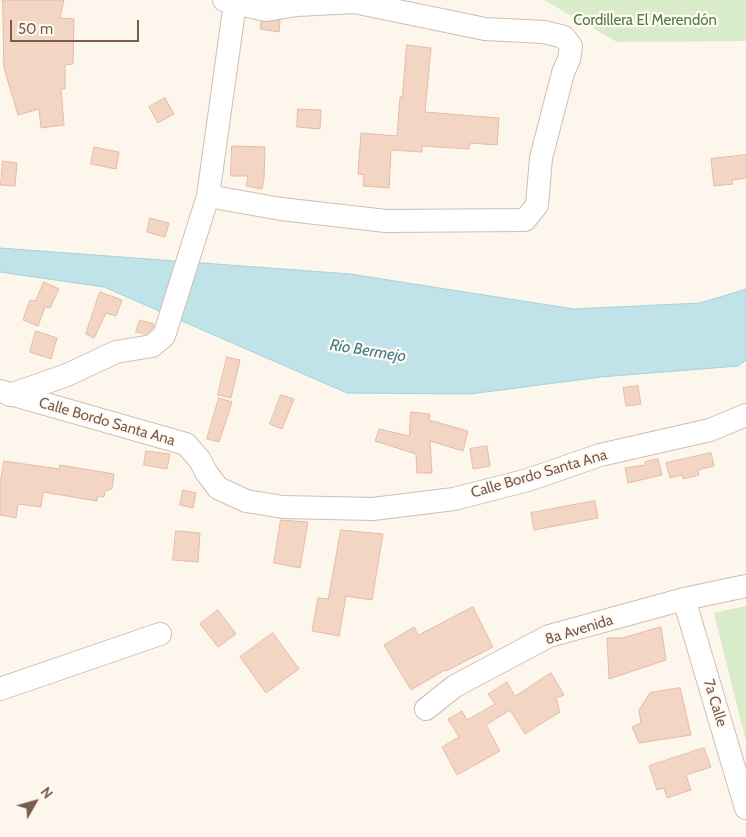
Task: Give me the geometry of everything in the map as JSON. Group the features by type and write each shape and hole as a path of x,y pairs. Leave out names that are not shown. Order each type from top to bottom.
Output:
{"street":[{"path":"5,393 67,375 116,352 152,346 164,336 208,196 231,1 266,10 297,5 354,2 485,29 544,32 564,37 571,46 541,158 537,206 525,220 386,221 281,208 208,196"},
{"name":"Calle Bordo Santa Ana","path":"5,393 186,444 200,460 218,488 246,501 292,507 373,509 454,499 528,480 600,455 710,430 746,415"},
{"name":"8a Avenida","path":"426,709 455,686 550,636 684,599 746,586"},
{"name":"7a Calle","path":"684,599 746,808"},
{"path":"0,689 160,634"}],"green space":[{"name":"Cordillera El Merendón","path":"544,0 746,0 746,41 617,42"},
{"path":"746,606 746,741 714,613"}],"water":[{"name":"Río Bermejo","path":"0,248 350,274 574,309 700,303 746,289 746,360 738,366 601,377 470,394 347,393 104,287 0,272"}],"building":[{"path":"3,0 64,0 60,18 74,19 73,64 65,65 65,89 61,89 64,125 41,128 39,109 18,115 4,68"},
{"path":"280,21 279,32 260,29 261,22"},
{"path":"407,45 431,48 425,112 499,118 497,145 470,143 469,149 422,146 422,152 391,150 389,188 363,186 364,175 358,174 361,133 397,136"},
{"path":"165,98 174,114 158,123 149,107"},
{"path":"298,109 321,110 320,129 297,127"},
{"path":"232,146 265,147 262,189 246,186 248,176 231,176"},
{"path":"94,147 119,152 116,169 91,164"},
{"path":"746,155 746,178 732,180 733,184 714,186 711,159"},
{"path":"3,161 17,163 15,186 1,185"},
{"path":"150,218 169,223 165,237 147,232"},
{"path":"44,282 59,289 50,308 45,307 38,326 23,320 30,300 35,301"},
{"path":"100,292 122,300 116,316 106,313 94,338 86,334"},
{"path":"140,320 154,324 153,328 146,334 136,332"},
{"path":"36,331 57,338 51,359 30,352"},
{"path":"227,357 240,360 231,398 218,395"},
{"path":"638,386 641,404 626,406 623,388"},
{"path":"281,395 294,399 282,429 270,424"},
{"path":"219,398 232,402 219,442 207,439"},
{"path":"411,412 430,414 429,420 468,431 463,451 430,441 432,473 417,473 416,454 375,441 379,429 409,436"},
{"path":"487,446 490,466 473,469 470,449"},
{"path":"146,451 170,454 167,469 144,465"},
{"path":"711,453 714,466 698,470 699,475 683,479 682,475 670,478 666,463"},
{"path":"658,459 662,475 628,483 625,468 645,465 645,462"},
{"path":"4,461 59,469 60,465 114,474 112,489 105,491 104,497 98,496 97,501 43,492 41,507 18,504 16,518 0,515 0,485"},
{"path":"183,490 196,493 193,508 180,505"},
{"path":"595,501 598,518 534,530 531,513"},
{"path":"281,520 308,522 300,568 274,563"},
{"path":"341,530 383,534 372,600 346,596 339,636 312,631 318,598 328,599"},
{"path":"176,531 200,533 198,562 173,560"},
{"path":"473,607 493,647 445,670 411,690 384,645 414,627 418,635"},
{"path":"218,610 236,634 218,647 200,624"},
{"path":"661,627 666,660 609,679 607,638 622,638"},
{"path":"273,633 299,669 266,693 240,657"},
{"path":"551,673 564,695 556,698 560,712 525,734 510,710 486,725 500,751 457,775 442,747 459,737 448,719 462,711 467,720 495,704 488,694 507,682 515,696"},
{"path":"680,688 691,735 639,743 632,727 641,723 639,710 650,693"},
{"path":"704,748 711,767 686,775 691,790 667,798 664,788 657,790 649,766"}]}
